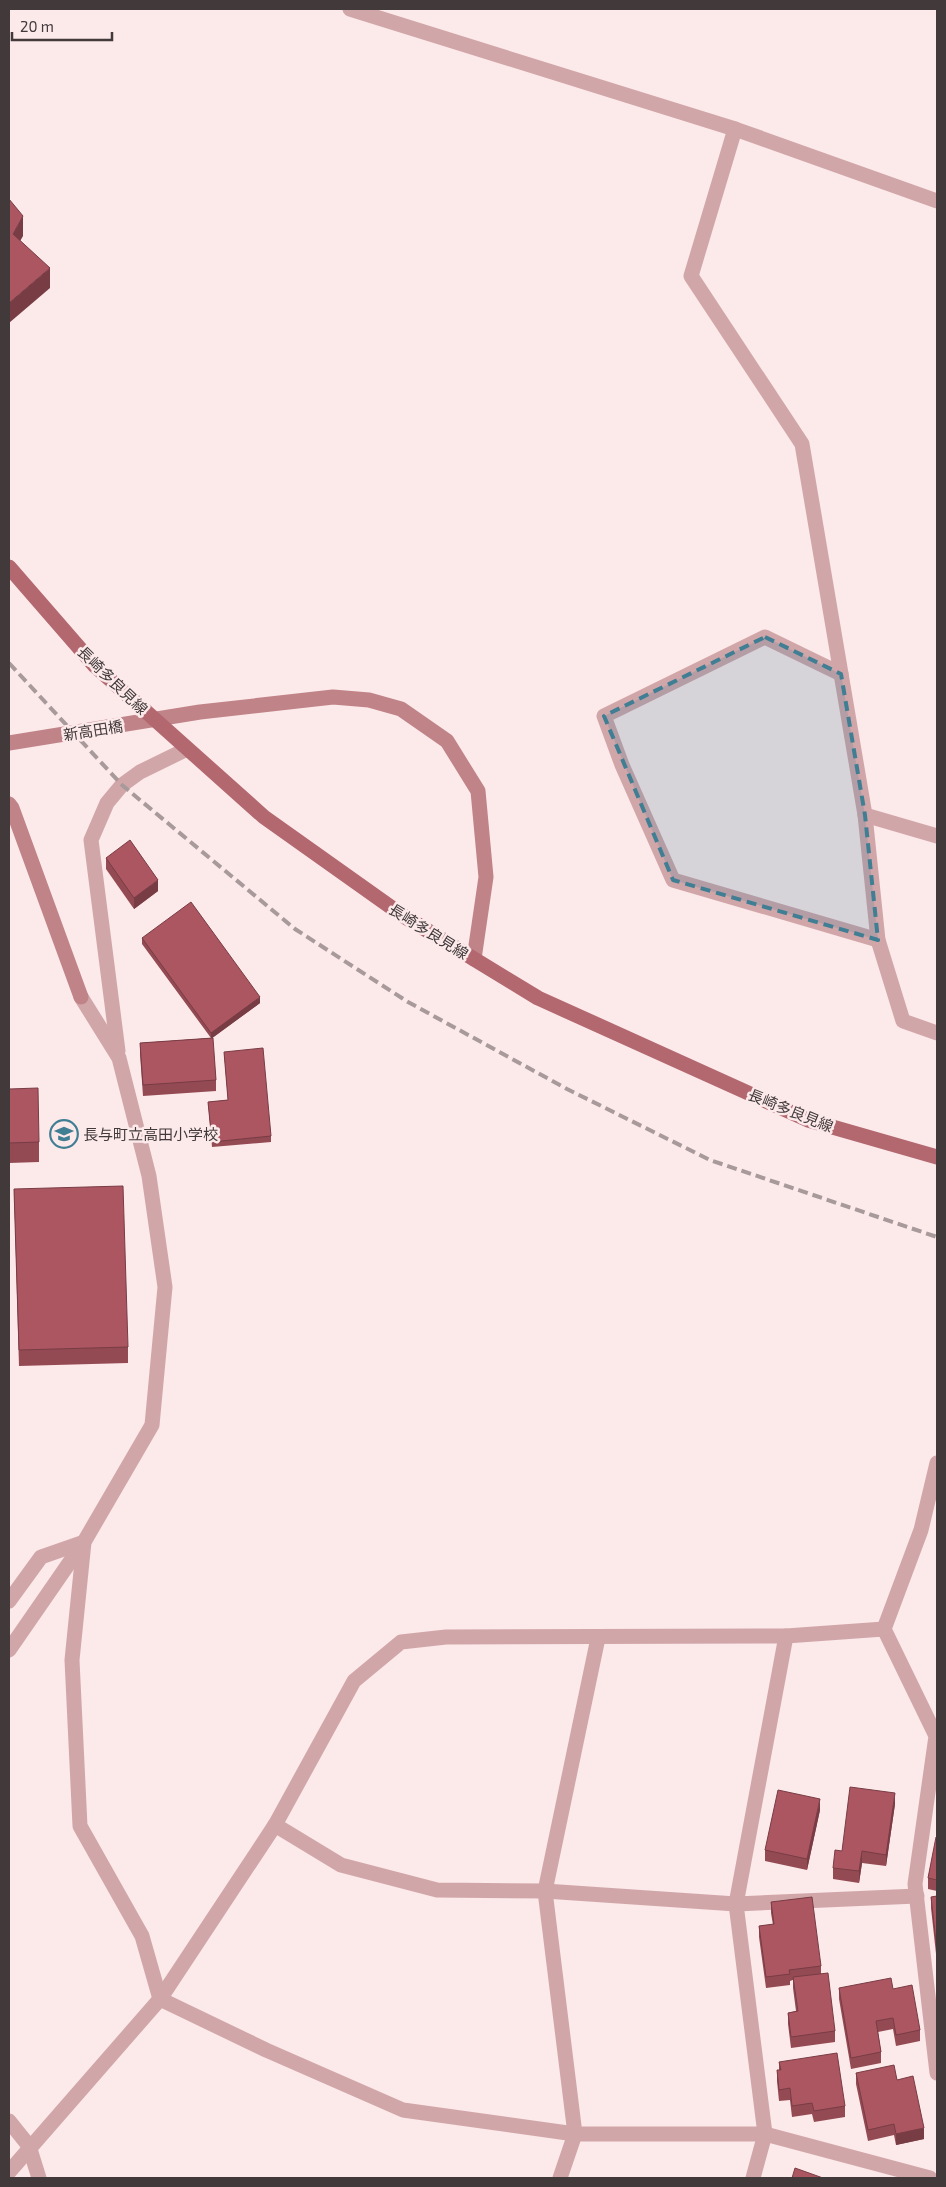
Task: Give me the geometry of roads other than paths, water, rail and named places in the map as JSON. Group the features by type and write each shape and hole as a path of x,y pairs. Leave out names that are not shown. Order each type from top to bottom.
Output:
{"main road":[{"name":"長崎多良見線","path":"9,567 95,666 264,818 402,915 538,998 808,1120 937,1157"}],"street":[{"path":"350,9 735,129 937,201"},
{"path":"735,129 691,276 802,444 865,815 878,940 903,1021 937,1033"},
{"path":"841,674 765,637 604,716 622,766 673,880 878,940"},
{"name":"新高田橋","path":"9,743 200,712 333,697 369,700 401,709 447,741 478,791 486,877 474,959"},
{"path":"9,1650 84,1542 152,1424 165,1287 149,1176 118,1058 91,840 107,803 122,785 140,772 187,749"},
{"path":"9,804 81,997 118,1058"},
{"path":"865,815 937,836"},
{"path":"937,1462 921,1530 884,1629 936,1736 915,1884 932,1989 937,2073"},
{"path":"9,1601 41,1557 84,1542"},
{"path":"84,1542 72,1660 80,1826 142,1936 160,1999 266,2050 403,2110 575,2134 765,2134 930,2178"},
{"path":"9,2172 160,1999 275,1825 354,1681 401,1642 446,1638 786,1636 884,1629"},
{"path":"753,2178 765,2134 736,1904 786,1636"},
{"path":"560,2178 575,2134 545,1891 598,1638"},
{"path":"275,1825 341,1866 437,1890 545,1891 736,1904 917,1896"},
{"path":"9,2121 30,2146 39,2178"},
{"path":"9,2152 30,2146"}],"railway":[{"path":"9,663 122,785 295,929 408,1002 567,1089 710,1160 937,1237"}],"place":[{"name":"長与町立高田小学校","path":"64,1134"}]}
